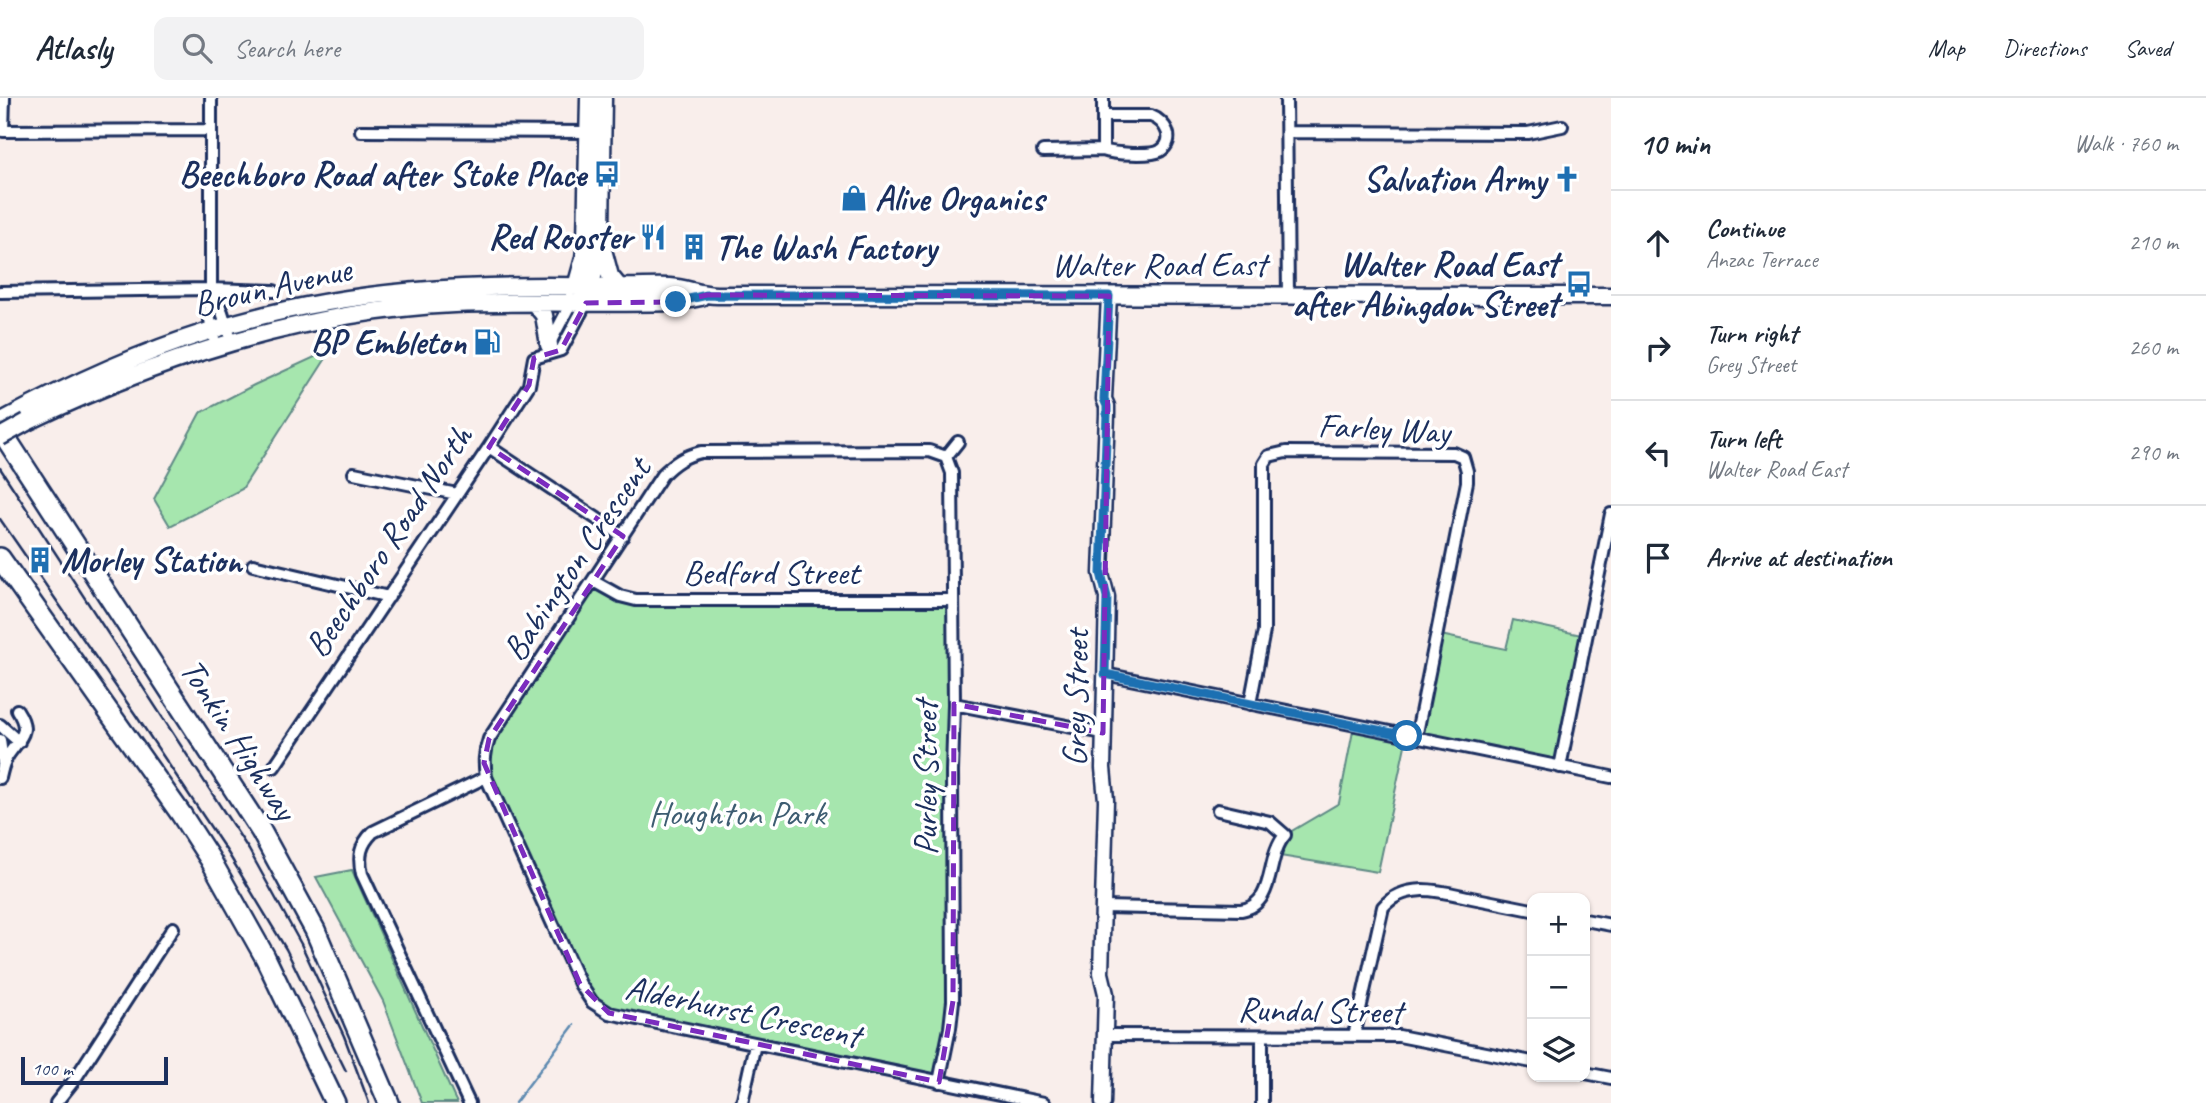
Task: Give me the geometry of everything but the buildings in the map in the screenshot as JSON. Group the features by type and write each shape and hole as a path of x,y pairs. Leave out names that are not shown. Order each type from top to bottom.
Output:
{"highway":[{"name":"Tonkin Highway","path":"0,429 261,831 315,930 389,1103"},
{"path":"0,558 210,859 260,947 335,1103"},
{"path":"309,1049 323,1103"}],"main road":[{"name":"Beechboro Road North","path":"578,303 600,236 596,132 589,98"},
{"name":"Beechboro Road North","path":"583,286 596,132 603,98"},
{"path":"600,236 610,276 620,288"},
{"name":"Walter Road East","path":"583,286 673,287 707,295"},
{"name":"Broun Avenue","path":"0,437 24,416 91,376 154,350 219,328 295,308 379,294 459,288 583,286"},
{"name":"Walter Road East","path":"578,303 676,302 707,295 1611,296"},
{"path":"534,303 544,315 549,350"},
{"name":"Broun Avenue","path":"0,422 24,416 224,345 295,327 368,314 452,304 578,303"}],"street":[{"path":"4,98 3,131 211,130"},
{"path":"211,98 209,316 219,328 224,345"},
{"path":"1102,98 1103,150"},
{"path":"1286,98 1288,296"},
{"path":"1042,151 1153,153 1164,146 1169,133 1162,122 1151,116 1103,116"},
{"path":"1288,132 1528,133 1562,126"},
{"path":"361,131 596,132"},
{"path":"0,292 211,289 274,291"},
{"name":"Grey Street","path":"1103,1103 1106,994 1101,973 1106,800 1102,781 1107,597 1101,573 1109,296"},
{"name":"Beechboro Road North","path":"274,767 529,385 534,358 549,350 561,350 578,303"},
{"path":"219,328 224,345"},
{"path":"946,457 958,442"},
{"path":"489,447 623,536"},
{"name":"Babington Crescent","path":"486,777 485,750 489,739 662,475 680,459 701,452 929,451 946,457"},
{"name":"Farley Way","path":"1250,704 1264,631 1264,464 1269,456 1286,452 1454,453 1462,457 1467,471 1467,482 1416,738"},
{"name":"Purley Street","path":"939,1082 953,1001 952,473 946,457"},
{"path":"354,473 457,494"},
{"path":"1560,766 1611,514"},
{"path":"253,565 389,597"},
{"name":"Bedford Street","path":"593,581 621,596 636,600 952,600"},
{"path":"1105,674 1611,777"},
{"path":"954,704 1103,733"},
{"path":"0,778 9,752 19,741 24,729 25,723 17,710"},
{"path":"0,725 19,741"},
{"path":"0,740 3,766"},
{"path":"469,1103 362,874 359,860 360,849 373,832 486,777"},
{"name":"Alderhurst Crescent","path":"486,777 580,984 592,1002 609,1013 1044,1103"},
{"path":"1103,907 1241,910 1255,905 1264,894 1273,855 1285,835 1270,822 1218,810"},
{"path":"1354,1036 1383,907 1391,899 1410,891 1434,890 1527,909"},
{"path":"1590,921 1611,925"},
{"path":"56,1103 75,1079 173,928"},
{"name":"Rundal Street","path":"1105,1035 1399,1036 1527,1061"},
{"path":"1262,1037 1262,1103"},
{"path":"743,1103 755,1044"},
{"path":"1590,1074 1611,1078"}],"highlighted area":[{"path":"707,295 1109,296 1103,733 954,704 953,1001 939,1082 609,1013 580,984 484,763 489,739 623,536 489,447 529,385 534,358 561,350 586,303 676,302"}],"green space":[{"path":"332,349 242,489 170,526 154,499 200,413"},
{"name":"Houghton Park","path":"593,581 621,596 952,600 953,1001 939,1082 609,1013 592,1002 484,763 485,750"},
{"path":"1513,620 1586,636 1560,767 1416,738 1436,634 1506,649"},
{"path":"1354,726 1407,736 1378,872 1274,855 1285,835 1339,803"},
{"path":"352,870 457,1103 422,1103 383,1001 316,877"}],"waterway":[{"path":"515,1103 574,1025"}],"railway":[{"path":"0,468 249,850 301,944 344,1036 369,1103"},
{"path":"0,519 228,853 286,949 346,1071"}],"place":[{"name":"Beechboro Road after Stoke Place","path":"607,174"},
{"name":"Salvation Army","path":"1567,179"},
{"name":"Alive Organics","path":"854,198"},
{"name":"Red Rooster","path":"653,237"},
{"name":"The Wash Factory","path":"694,247"},
{"name":"Walter Road East after Abingdon Street","path":"1579,284"},
{"name":"BP Embleton","path":"487,342"},
{"name":"Morley Station","path":"40,560"}],"route":[{"path":"676,302 707,295 1109,296 1101,573 1107,597 1105,674 1407,736"}]}
